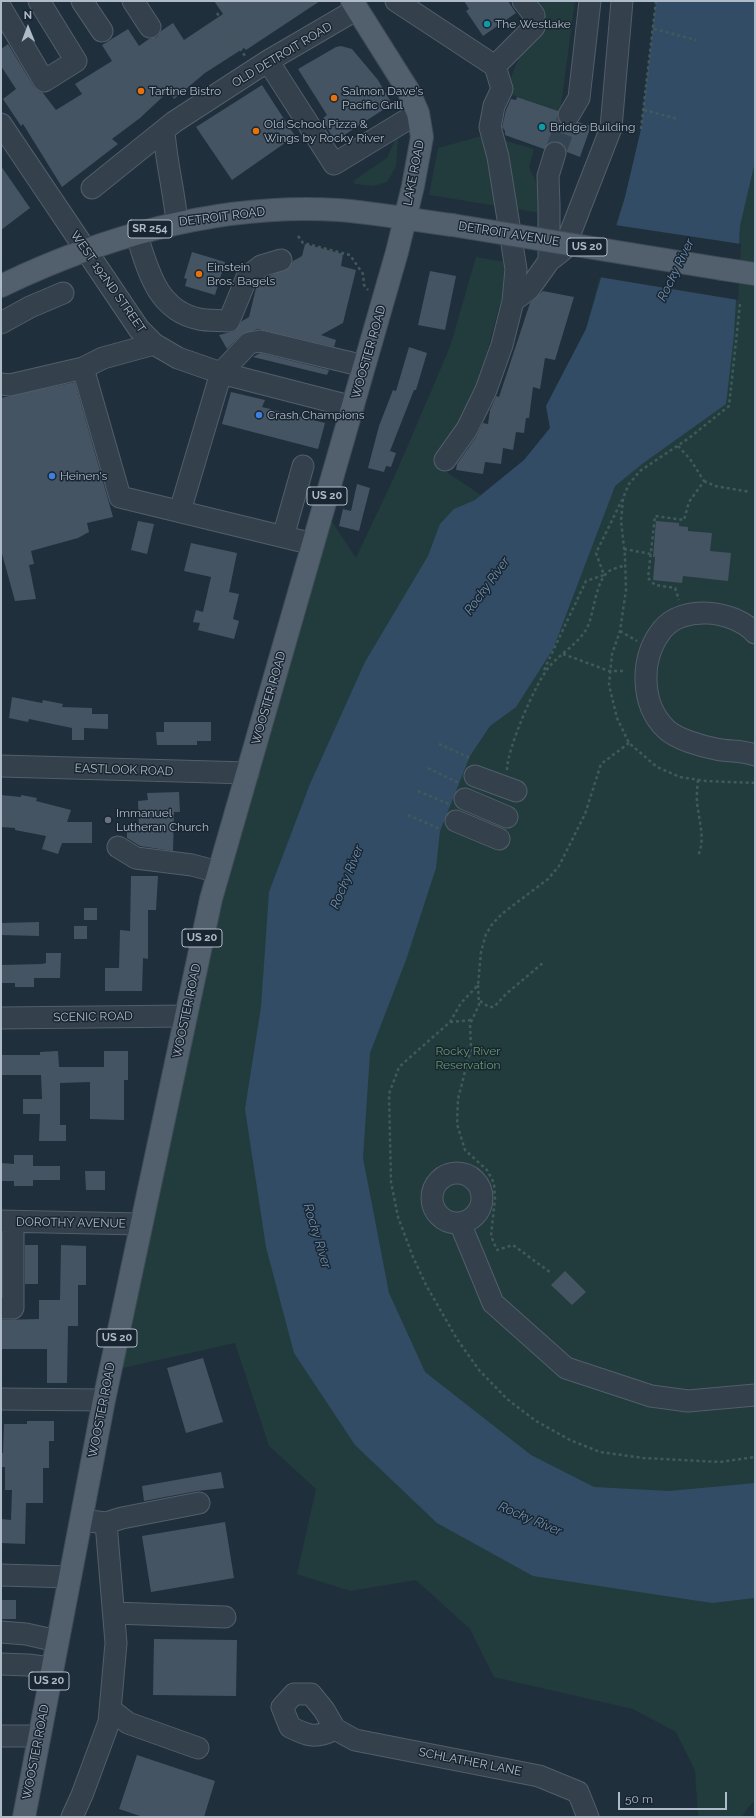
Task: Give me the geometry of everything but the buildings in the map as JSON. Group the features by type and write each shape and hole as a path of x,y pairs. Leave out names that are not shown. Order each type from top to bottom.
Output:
{"main road":[{"name":"LAKE ROAD","path":"354,5 408,90 418,113 422,136 405,218"},
{"name":"DETROIT ROAD","path":"1,286 45,265 136,233 177,222 217,215 284,210 337,210 405,218"},
{"name":"DETROIT AVENUE","path":"405,218 755,274"},
{"name":"WOOSTER ROAD","path":"24,1817 38,1736 104,1400 140,1224 211,899 398,252 405,218"}],"street":[{"path":"1,8 44,81 76,61 39,1"},
{"path":"82,1 102,31"},
{"path":"133,1 150,27"},
{"path":"396,1 495,66 502,89 494,106 490,127 498,158 516,269 512,301 502,345 486,390 467,429 445,460"},
{"path":"495,66 534,27 534,15 523,1"},
{"path":"569,115 579,98 590,1"},
{"path":"512,301 529,289 549,262 564,249 611,128 622,1"},
{"name":"OLD DETROIT ROAD","path":"92,188 174,122 354,5"},
{"path":"260,66 334,164 418,113"},
{"name":"WEST 192ND STREET","path":"1,124 139,329 154,344 178,358 220,373 353,407"},
{"path":"164,131 177,222"},
{"path":"549,262 550,206 548,176 556,153"},
{"path":"136,233 152,282 171,307 198,319 229,321 246,277 261,266 281,260"},
{"path":"1,323 30,307 63,293"},
{"path":"180,511 220,373 249,343 260,341 364,366"},
{"path":"1,384 10,385 83,368 103,358 154,344"},
{"path":"83,368 120,497 313,544"},
{"path":"284,537 303,466"},
{"path":"755,633 751,628 730,617 705,612 681,617 662,630 654,645 646,671 646,689 652,710 666,729 690,742 716,749 749,752 755,755"},
{"name":"EASTLOOK ROAD","path":"1,766 248,774"},
{"path":"459,796 512,783"},
{"path":"459,796 507,817"},
{"path":"459,796 499,839"},
{"path":"118,847 136,858 192,865 218,872"},
{"name":"SCENIC ROAD","path":"1,1018 186,1016"},
{"path":"1,1308 13,1308 7,1221"},
{"name":"DOROTHY AVENUE","path":"7,1221 140,1224"},
{"path":"460,1223 493,1302 566,1368 651,1396 688,1401 755,1395"},
{"path":"1,1400 104,1400"},
{"path":"81,1520 106,1523 122,1518 199,1503"},
{"path":"72,1817 82,1795 108,1722 110,1709 116,1643 106,1523"},
{"path":"1,1575 70,1577"},
{"path":"114,1613 226,1617"},
{"path":"1,1632 26,1634 57,1641"},
{"path":"1,1664 52,1668"},
{"path":"110,1709 128,1723 198,1748"},
{"name":"SCHLATHER LANE","path":"334,1729 355,1740 539,1776 578,1792 588,1817"},
{"path":"1,1736 38,1736"}],"path":[{"path":"641,129 656,1"},
{"path":"217,13 243,51 260,66"},
{"path":"654,28 696,40"},
{"path":"644,110 678,119"},
{"path":"298,236 303,243 350,255 363,274 364,285 368,290"},
{"path":"543,674 578,640 587,628 604,575 596,553 629,484 640,471 678,446 729,406 740,304"},
{"path":"678,446 694,464 704,481 715,486 750,492"},
{"path":"679,600 675,588 655,585 648,578 655,516 684,520 689,502 704,481"},
{"path":"623,498 621,521 626,590 620,631 612,654 609,671 612,700 629,743 657,767 680,777 729,783 755,783"},
{"path":"624,549 651,554"},
{"path":"512,783 508,757 543,674 586,581 604,575 610,570 625,565"},
{"path":"563,654 609,671 623,671"},
{"path":"551,1273 513,1245 497,1250 491,1236 495,1199 494,1183 487,1170 465,1150 460,1139 457,1124 458,1099 470,1055 471,1044 469,1029 477,1011 479,1001 478,985 480,952 486,934 493,923 503,913 548,879 559,866 584,814 601,764 629,743"},
{"path":"439,744 459,796"},
{"path":"428,768 459,796"},
{"path":"698,780 697,807 703,836 703,846 698,856"},
{"path":"418,791 459,796"},
{"path":"408,815 459,796"},
{"path":"479,1001 489,1007 494,1007 506,994 544,962"},
{"path":"478,985 461,1004 450,1022 399,1067 389,1094 392,1182 398,1218 426,1285 457,1338 479,1370 507,1399 536,1422 570,1440 600,1452 643,1458 720,1462 755,1457"},
{"path":"450,1022 472,1020"}],"green space":[{"path":"540,1 575,1 560,112 507,93 515,66 539,27 541,20"},
{"path":"485,135 534,149 529,167 539,188 541,213 429,195 438,148"},
{"path":"396,138 398,138 396,166 387,182 373,186 355,184 353,181 387,158"},
{"name":"Rocky River Reservation","path":"755,162 755,1801 749,1806 742,1817 698,1817 695,1770 676,1732 633,1709 494,1677 470,1629 416,1580 350,1591 297,1574 316,1489 269,1446 235,1343 118,1369 204,916 325,511 356,558 396,473 450,347 476,257 511,263 473,404 436,465 481,495 524,460 550,428 546,406 586,329 606,254 625,197 740,237 740,226"}],"water":[{"name":"Rocky River","path":"656,1 755,1 755,162 740,226 734,335 726,404 642,464 615,486 553,649 516,707 490,726 470,756 440,831 436,868 406,960 370,1053 363,1158 389,1293 425,1372 531,1455 594,1487 669,1491 755,1483 755,1598 712,1603 533,1576 437,1523 355,1445 294,1353 266,1247 245,1109 261,1007 269,892 310,784 365,662 428,556 440,524 454,509 475,500 524,460 550,428 546,406 586,329 625,197 641,129"}],"pier":[{"path":"615,225 741,244 738,300 599,277"}],"tunnel":[{"path":"555,153 569,115"}],"place":[{"name":"The Westlake","path":"487,24"},
{"name":"Tartine Bistro","path":"141,91"},
{"name":"Salmon Dave's Pacific Grill","path":"334,98"},
{"name":"Bridge Building","path":"542,127"},
{"name":"Old School Pizza & Wings by Rocky River","path":"256,131"},
{"name":"Einstein Bros. Bagels","path":"199,274"},
{"name":"Crash Champions","path":"259,415"},
{"name":"Heinen's","path":"52,476"},
{"name":"Immanuel Lutheran Church","path":"108,820"}]}
